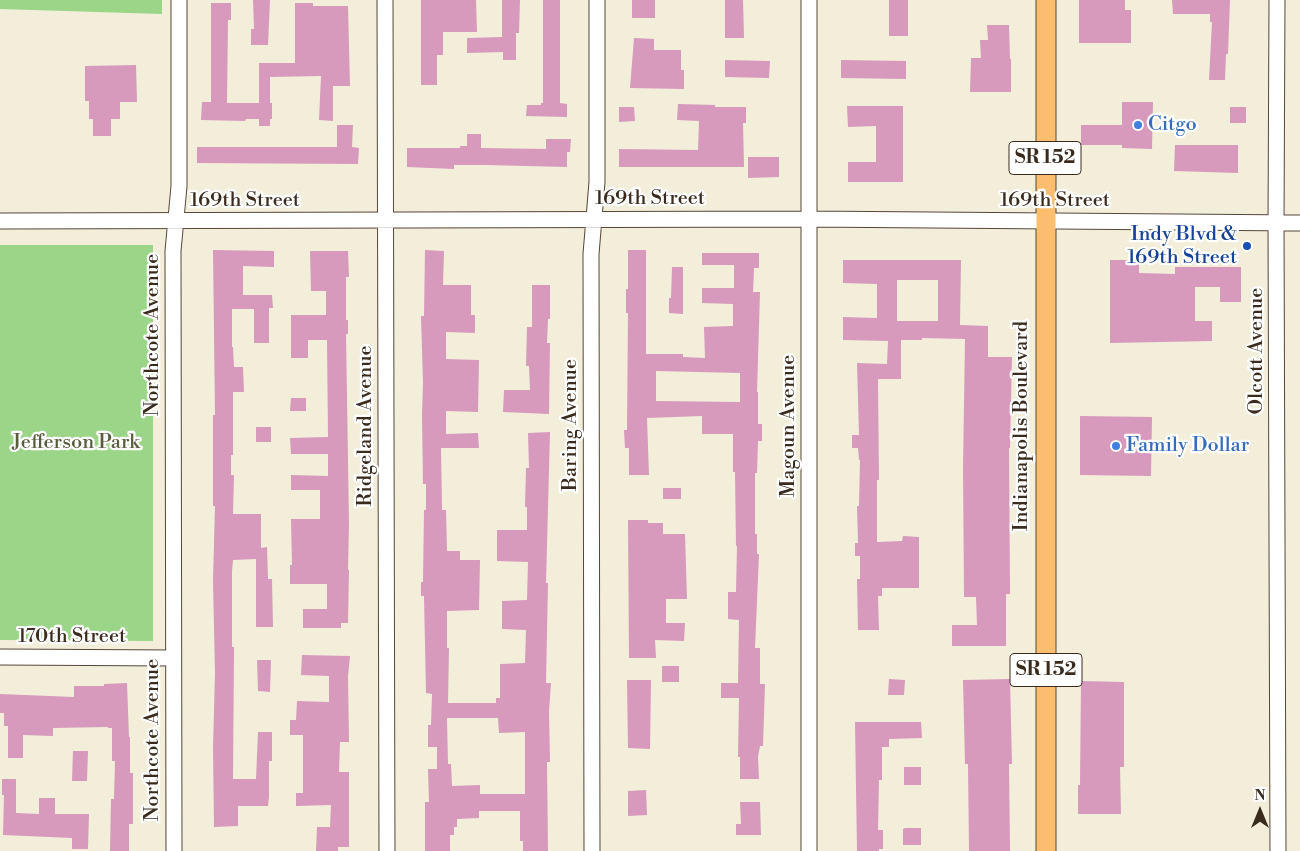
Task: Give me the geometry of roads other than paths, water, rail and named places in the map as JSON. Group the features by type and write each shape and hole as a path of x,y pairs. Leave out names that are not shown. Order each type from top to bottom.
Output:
{"main road":[{"name":"Indianapolis Boulevard","path":"1046,0 1046,851"}],"street":[{"name":"Northcote Avenue","path":"174,851 173,251 179,186 179,0"},
{"name":"Ridgeland Avenue","path":"385,0 387,851"},
{"name":"Baring Avenue","path":"592,851 591,254 597,182 598,0"},
{"name":"Magoun Avenue","path":"809,0 809,851"},
{"name":"Olcott Avenue","path":"1277,0 1278,851"},
{"name":"169th Street","path":"0,221 809,219 1300,223"},
{"name":"170th Street","path":"0,657 173,658"}],"place":[{"name":"Citgo","path":"1138,125"},
{"name":"Indy Blvd & 169th Street","path":"1247,246"},
{"name":"Family Dollar","path":"1116,446"}],"park label":[{"name":"Jefferson Park","path":"76,443"}]}
